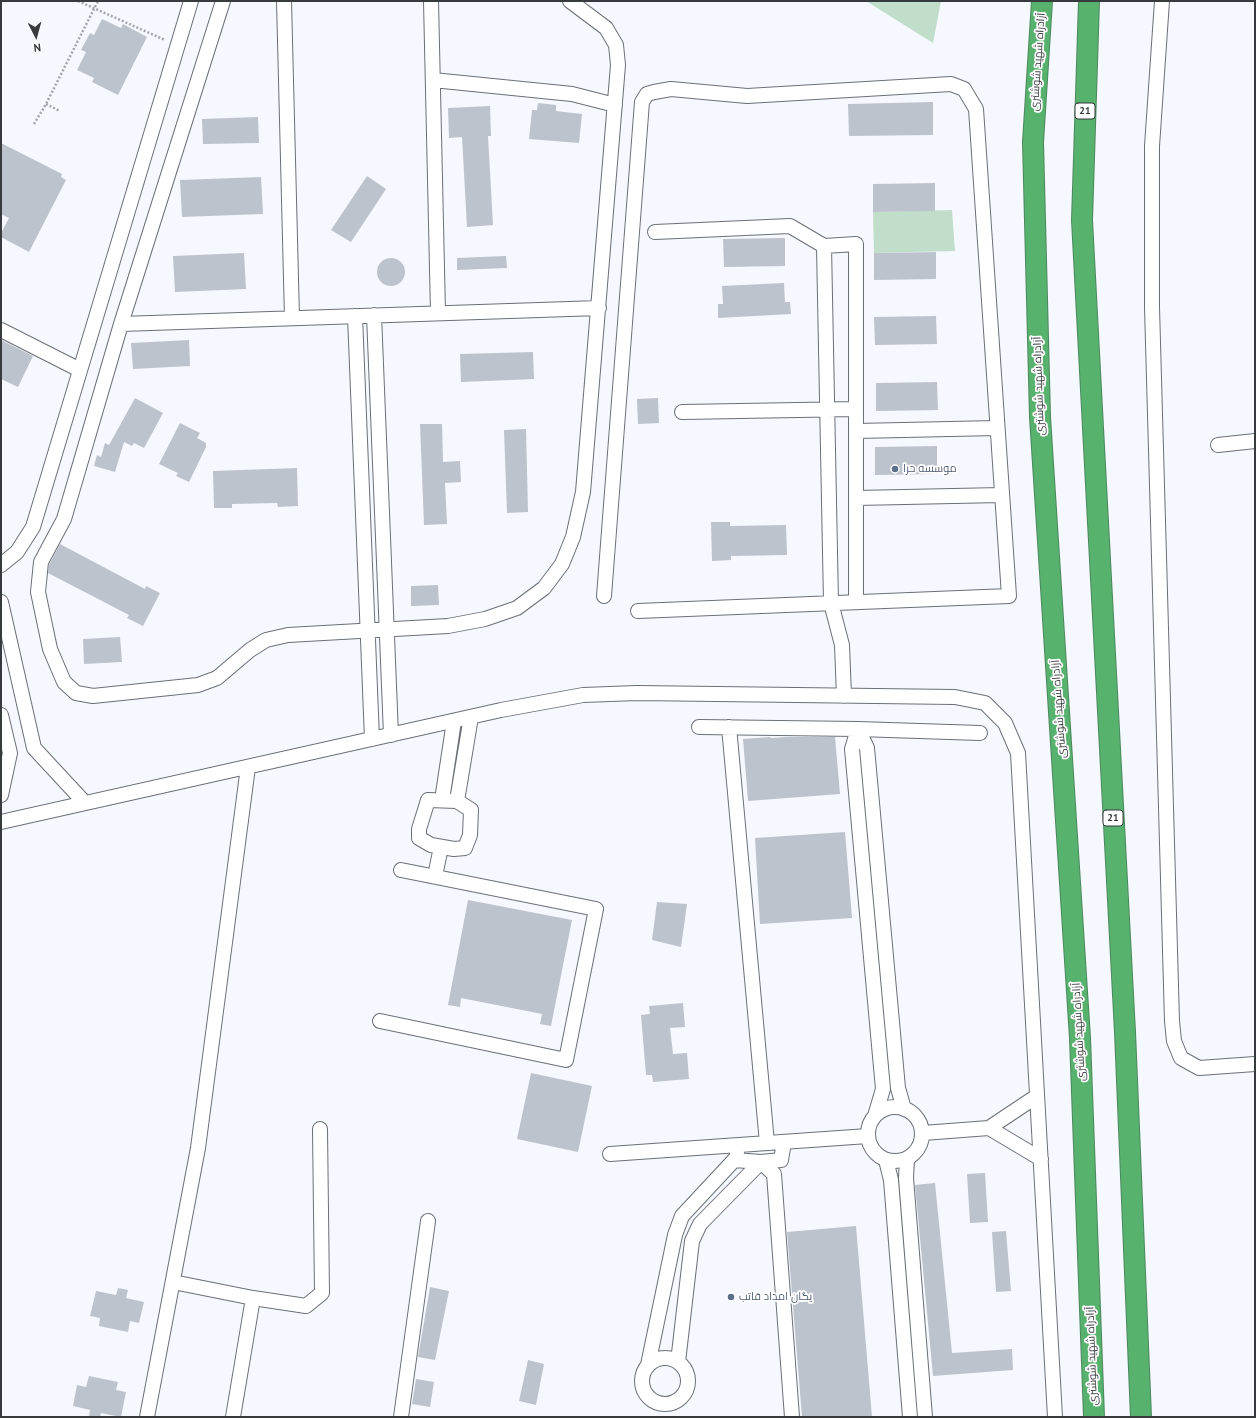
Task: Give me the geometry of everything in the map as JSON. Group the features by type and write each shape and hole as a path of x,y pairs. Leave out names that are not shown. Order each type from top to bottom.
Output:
{"highway":[{"name":"آزادراه شهید شوشتری","path":"1042,1 1033,142 1040,417 1080,1038 1094,1417"},
{"name":"21","path":"1089,1 1082,220 1125,1032 1141,1417"}],"street":[{"path":"1,565 17,552 33,527 191,1"},
{"path":"223,1 121,324 64,519 41,562 38,592 50,649 64,682 76,693 93,696 198,685 217,678 250,650 266,640 288,635 448,626 485,619 517,608 544,588 562,564 573,536 583,492 618,65 616,45 606,28 570,1"},
{"path":"284,1 292,318"},
{"path":"431,1 438,313"},
{"path":"1162,1 1152,146 1152,299 1172,1021 1174,1041 1181,1058 1199,1068 1255,1064"},
{"path":"433,80 572,94 615,105"},
{"path":"604,596 642,102 647,94 671,89 747,96 950,84 964,89 976,109 1009,596 638,611"},
{"path":"655,232 790,226 824,246 856,244 856,602"},
{"path":"824,246 831,603 842,645 844,696"},
{"path":"121,324 598,308"},
{"path":"374,315 391,735"},
{"path":"355,316 372,739"},
{"path":"1,330 80,370"},
{"path":"682,412 856,409"},
{"path":"856,431 997,428"},
{"path":"1218,445 1255,441"},
{"path":"856,498 1002,495"},
{"path":"1,602 34,748 85,803"},
{"path":"1,822 471,717 583,695 637,693 955,698 985,703 1005,723 1018,753 1055,1417"},
{"path":"1,715 10,753 1,795"},
{"path":"457,800 471,717"},
{"path":"442,800 454,721"},
{"path":"698,727 858,729 980,734"},
{"path":"729,727 767,1143"},
{"path":"858,729 868,748 898,1088 904,1109"},
{"path":"858,729 852,749 882,1089 868,1136 871,1146 877,1155 886,1160 897,1162 907,1159 916,1152 921,1143 923,1133 920,1122 913,1114 904,1109 894,1107 883,1110 875,1116"},
{"path":"147,1417 198,1148 248,767"},
{"path":"428,800 457,800 471,810 470,835 465,848 454,849 431,845 419,838 419,829 428,800"},
{"path":"435,876 441,847"},
{"path":"380,1021 566,1060 596,909 401,870"},
{"path":"923,1133 989,1128 1037,1096"},
{"path":"173,1282 253,1298 306,1306 322,1293 320,1128"},
{"path":"989,1128 1040,1160"},
{"path":"610,1154 868,1136"},
{"path":"734,1160 761,1162 781,1160 784,1142"},
{"path":"648,1365 675,1235 682,1216 737,1158 739,1145"},
{"path":"907,1159 906,1178 925,1417"},
{"path":"886,1160 891,1180 910,1417"},
{"path":"678,1362 692,1241 700,1224 761,1162"},
{"path":"761,1162 774,1174 792,1417"},
{"path":"401,1417 428,1221"},
{"path":"233,1417 253,1298"},
{"path":"662,1358 678,1362 684,1368 688,1383 682,1397 675,1402 668,1404 654,1402 648,1398 644,1392 642,1378 648,1365 655,1360 662,1358"}],"path":[{"path":"78,1 165,40"},
{"path":"34,124 46,104 98,1"},
{"path":"46,104 60,111"}],"green space":[{"path":"866,1 941,1 933,43"},
{"path":"952,210 955,251 874,253 873,212"}],"building":[{"path":"102,19 121,28 123,24 147,37 118,95 92,82 94,78 77,70 86,52 81,50 90,33 94,35"},
{"path":"933,102 933,135 849,136 848,104"},
{"path":"538,103 556,105 556,111 582,114 579,143 529,139 532,110 537,110"},
{"path":"490,106 491,136 488,136 493,225 467,227 462,137 449,138 448,108"},
{"path":"258,117 259,143 203,144 202,119"},
{"path":"1,143 62,174 61,177 66,180 29,252 1,237 1,233 9,218 1,214"},
{"path":"367,176 386,189 351,242 331,230"},
{"path":"261,177 263,214 182,217 180,180"},
{"path":"935,183 935,211 873,212 873,184"},
{"path":"785,238 785,266 724,267 723,239"},
{"path":"936,252 936,279 874,280 874,253"},
{"path":"244,253 246,289 175,292 173,256"},
{"path":"506,256 507,268 457,270 457,258"},
{"path":"391,258 397,259 401,262 404,266 404,278 401,282 397,285 391,286 385,285 381,282 378,278 377,272 378,266 381,262 385,259"},
{"path":"784,283 785,302 790,302 791,314 718,318 718,304 723,304 722,286"},
{"path":"936,316 937,344 875,345 874,317"},
{"path":"1,340 33,356 18,387 1,379"},
{"path":"189,340 190,366 133,369 131,343"},
{"path":"533,352 534,379 461,382 460,354"},
{"path":"937,382 938,410 876,411 876,383"},
{"path":"135,398 163,413 144,448 134,443 132,446 124,442 115,472 94,466 97,455 101,457 105,443 109,445"},
{"path":"658,398 659,423 638,424 637,399"},
{"path":"180,423 200,433 197,438 206,443 206,447 189,482 176,476 178,473 159,464"},
{"path":"420,424 442,424 443,462 460,461 461,482 445,483 447,524 424,525"},
{"path":"526,429 528,512 507,513 504,430"},
{"path":"937,446 937,474 875,475 875,447"},
{"path":"297,468 298,506 278,507 277,503 232,504 232,508 214,508 213,471"},
{"path":"711,522 730,522 730,526 786,525 787,555 731,556 731,560 712,561"},
{"path":"60,544 145,589 146,586 160,593 143,626 127,618 129,615 48,573 49,565"},
{"path":"438,585 439,605 411,606 411,586"},
{"path":"120,637 122,662 84,664 83,639"},
{"path":"770,737 835,737 840,794 748,801 743,739"},
{"path":"845,832 852,918 760,924 755,838"},
{"path":"468,900 572,920 551,1026 540,1024 542,1014 461,998 460,1007 448,1005"},
{"path":"657,902 687,904 681,947 652,940"},
{"path":"683,1003 685,1027 670,1028 673,1054 687,1053 689,1079 653,1082 652,1075 646,1075 641,1015 650,1014 649,1006"},
{"path":"531,1073 592,1086 578,1152 517,1139"},
{"path":"985,1173 988,1222 970,1223 967,1174"},
{"path":"935,1183 952,1353 1012,1349 1013,1370 933,1376 915,1185"},
{"path":"856,1226 872,1417 802,1417 787,1232"},
{"path":"1006,1231 1011,1291 996,1292 992,1232"},
{"path":"430,1287 449,1291 435,1360 418,1357"},
{"path":"118,1288 128,1290 126,1298 144,1302 139,1323 130,1321 128,1332 99,1326 100,1318 90,1316 96,1291 116,1295"},
{"path":"528,1360 544,1364 536,1405 519,1401"},
{"path":"89,1376 118,1382 116,1390 126,1392 121,1417 101,1413 100,1417 89,1417 90,1410 73,1406 77,1385 86,1387"},
{"path":"416,1379 434,1382 430,1407 412,1404"}],"place":[{"name":"موسسه حرا","path":"895,469"},
{"name":"یگان امداد فاتب","path":"731,1297"}]}
